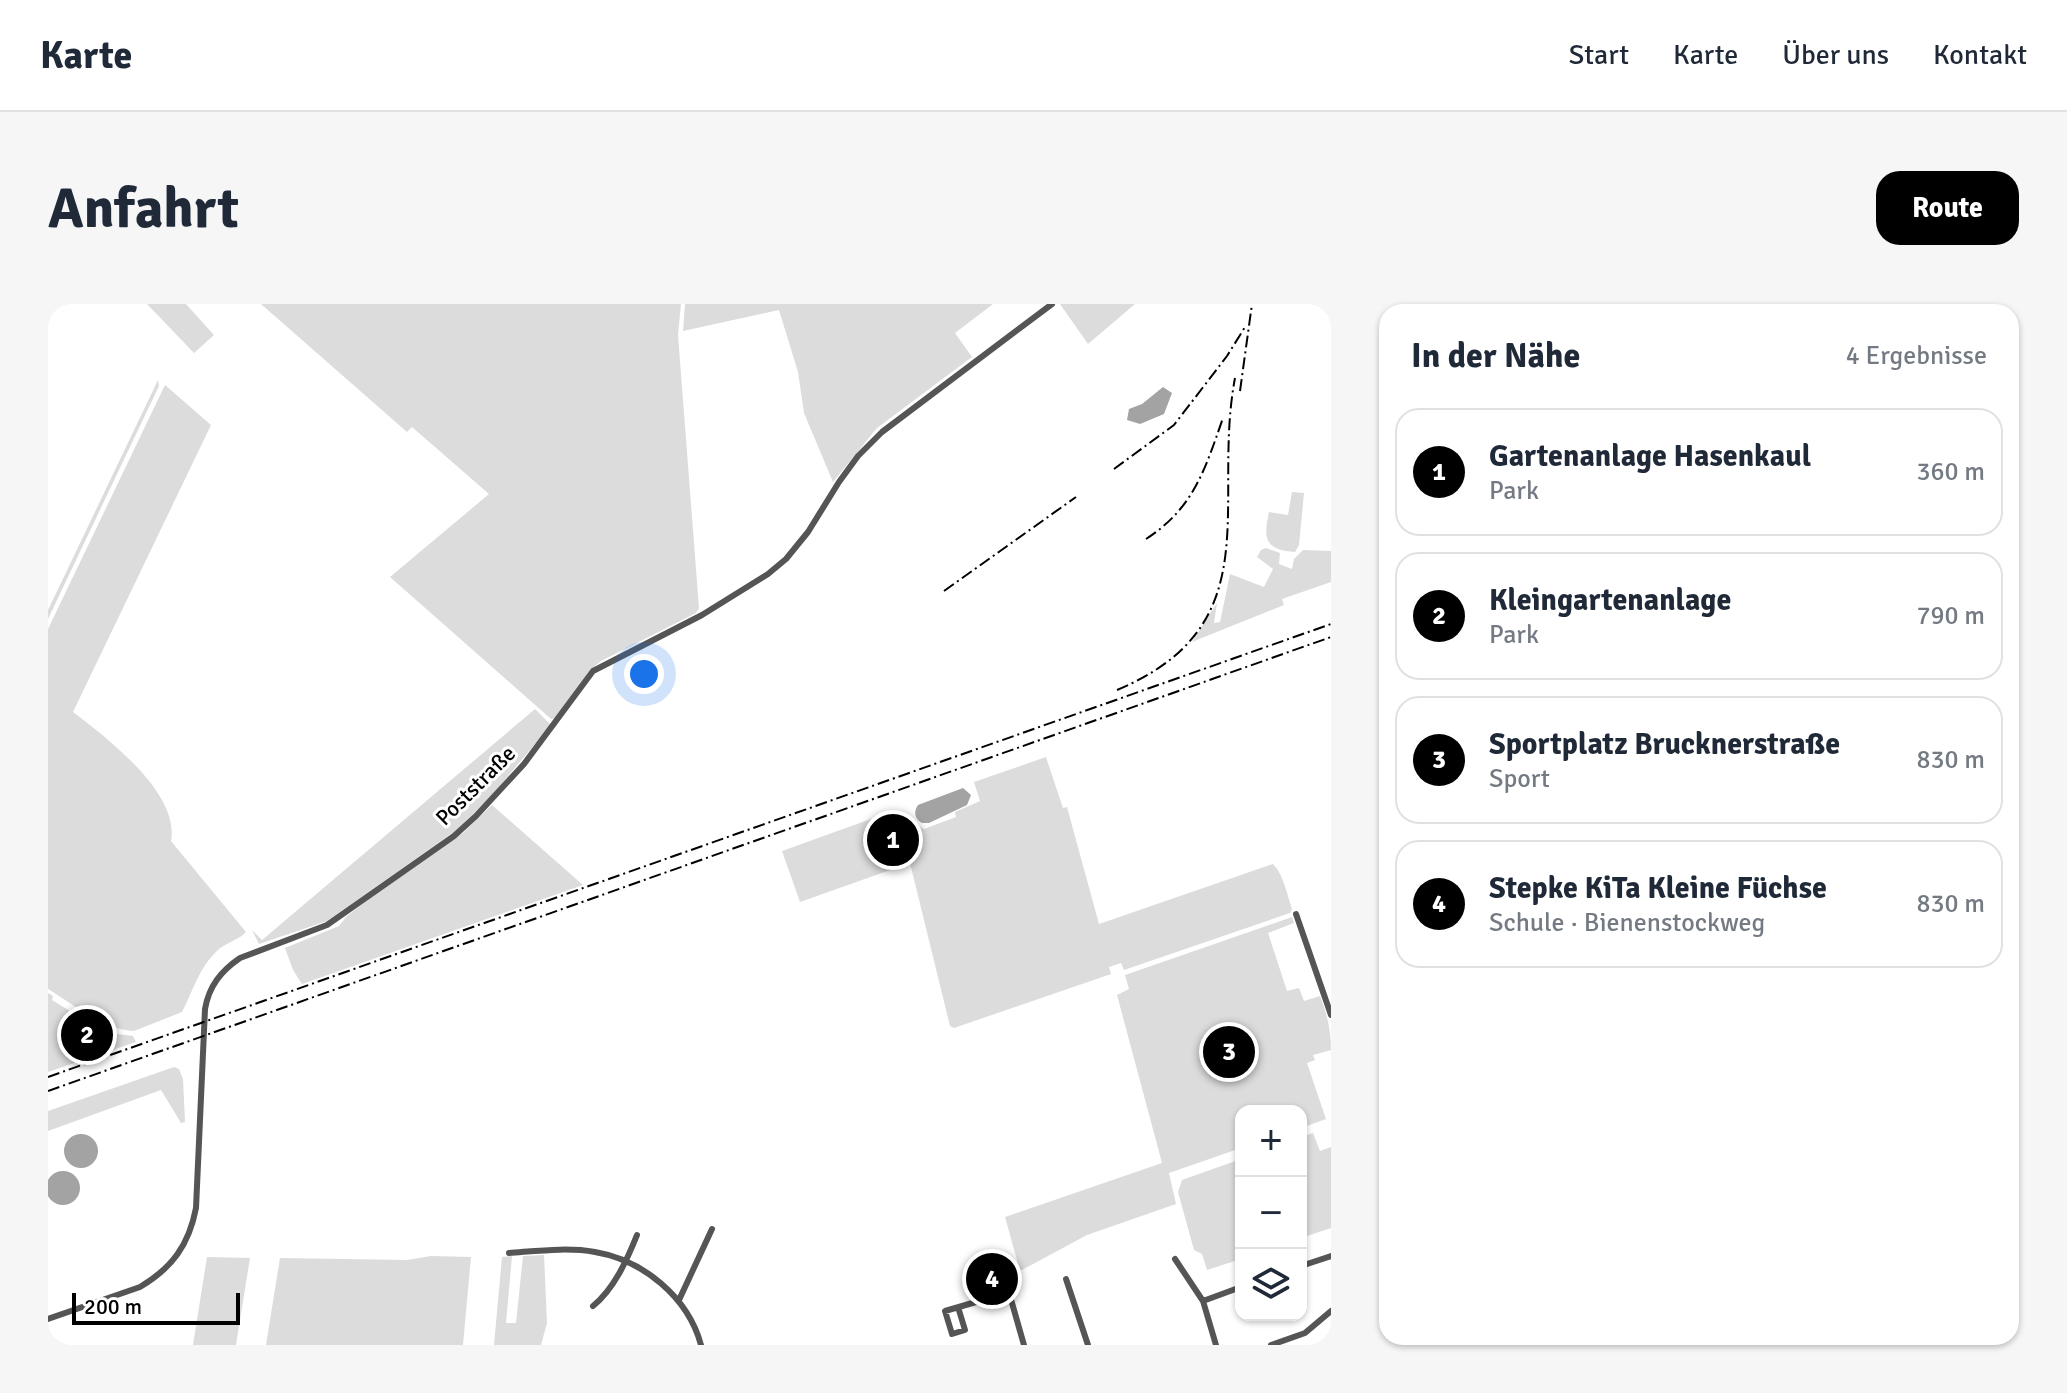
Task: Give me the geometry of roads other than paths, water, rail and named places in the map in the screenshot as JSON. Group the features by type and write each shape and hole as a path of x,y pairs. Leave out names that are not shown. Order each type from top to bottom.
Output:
{"street":[{"path":"1035,304 1040,313"},
{"name":"Poststraße","path":"48,1319 152,1280 179,1255 190,1236 196,1208 205,1009 214,983 227,966 240,958 327,925 454,836 524,764 593,671 702,615 768,574 798,546 845,473 882,432 1052,304"},
{"path":"1296,914 1331,1015"},
{"path":"679,1300 712,1229"},
{"path":"593,1306 601,1300 626,1263 637,1235"},
{"path":"509,1253 581,1250 603,1254 641,1269 679,1300 701,1345"},
{"path":"1307,1264 1331,1256"},
{"path":"1175,1259 1203,1301 1216,1345"},
{"path":"1066,1279 1088,1345"},
{"path":"1203,1301 1235,1289"},
{"path":"958,1307 1006,1294 1011,1299 1024,1345"},
{"path":"1271,1345 1305,1333 1331,1311"}],"railway":[{"path":"1240,391 1252,304"},
{"path":"1114,469 1174,425 1227,356 1245,327"},
{"path":"1117,690 1166,663 1197,632 1216,596 1225,557 1229,425 1235,378"},
{"path":"1146,539 1187,501 1203,471 1223,418"},
{"path":"944,591 1076,497"},
{"path":"48,1077 1331,624"},
{"path":"48,1091 1331,637"}],"place":[{"name":"Gartenanlage Hasenkaul","path":"893,840"},
{"name":"Kleingartenanlage","path":"87,1035"},
{"name":"Sportplatz Brucknerstraße","path":"1229,1052"},
{"name":"Stepke KiTa Kleine Füchse","path":"992,1279"}]}
